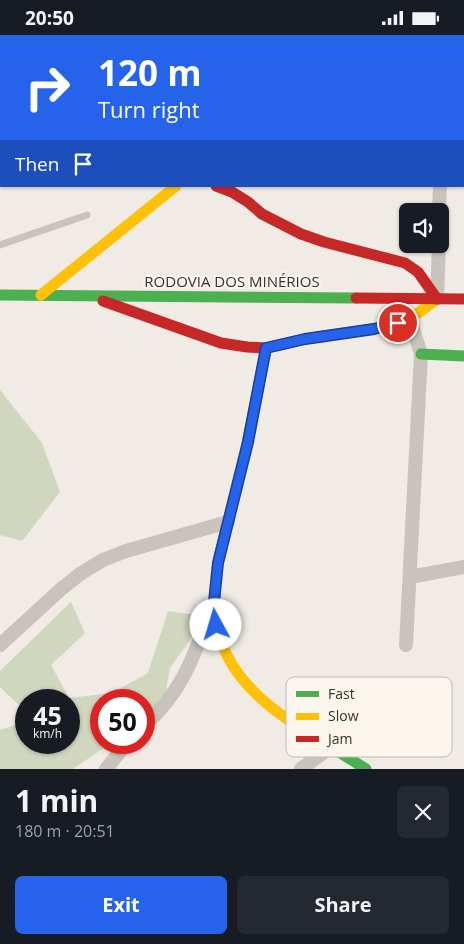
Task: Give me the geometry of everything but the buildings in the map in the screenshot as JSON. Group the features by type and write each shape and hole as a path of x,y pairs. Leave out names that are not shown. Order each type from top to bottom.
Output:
{"main road":[{"path":"41,295 175,187"},
{"path":"88,295 213,341 266,348 320,336 380,328 410,319 437,299 418,272 405,263 324,242 301,234 268,217 232,192 219,187"},
{"path":"240,187 248,202"},
{"name":"RODOVIA DOS MINÉRIOS","path":"0,295 464,299"},
{"path":"266,348 250,433 218,563 214,602 216,625 234,670 260,701 286,719"},
{"path":"421,354 464,356"},
{"path":"347,757 366,769"}],"street":[{"path":"439,203 440,187"},
{"path":"437,299 438,253"},
{"path":"406,645 421,354 410,319"},
{"path":"0,645 60,590 103,559 228,522"},
{"path":"410,577 464,567"},
{"path":"155,715 170,699 186,675 214,602"},
{"path":"106,769 118,754"},
{"path":"301,769 317,757"}],"lane":[{"path":"0,245 87,215"}],"green space":[{"path":"0,390 42,443 60,492 22,541 0,535"},
{"path":"71,602 85,633 51,665 64,689 15,689 15,701 0,687 0,671"},
{"path":"168,611 197,615 190,640 170,668 165,696 155,707 155,689 119,689 148,673"},
{"path":"90,696 90,754 95,754 73,769 0,769 0,730 15,725 15,754 80,754 80,697"}],"traffic: fast":[{"path":"0,295 356,298"},
{"path":"219,557 245,454 266,348"},
{"path":"421,354 464,356"},
{"path":"347,757 366,769"}],"traffic: slow":[{"path":"41,295 175,187"},
{"path":"373,329 410,319 437,299"},
{"path":"219,557 215,586 215,612 219,635 228,656 240,676 256,694 286,718"}],"traffic: jam":[{"path":"219,187 232,192 262,214 301,234 324,242 405,263 418,272 437,299"},
{"path":"356,298 464,299"},
{"path":"103,301 221,343 247,347 266,348 305,339 373,329"}],"route":[{"path":"216,625 214,602 218,563 248,442 266,348 327,335 386,327 398,323"}]}
